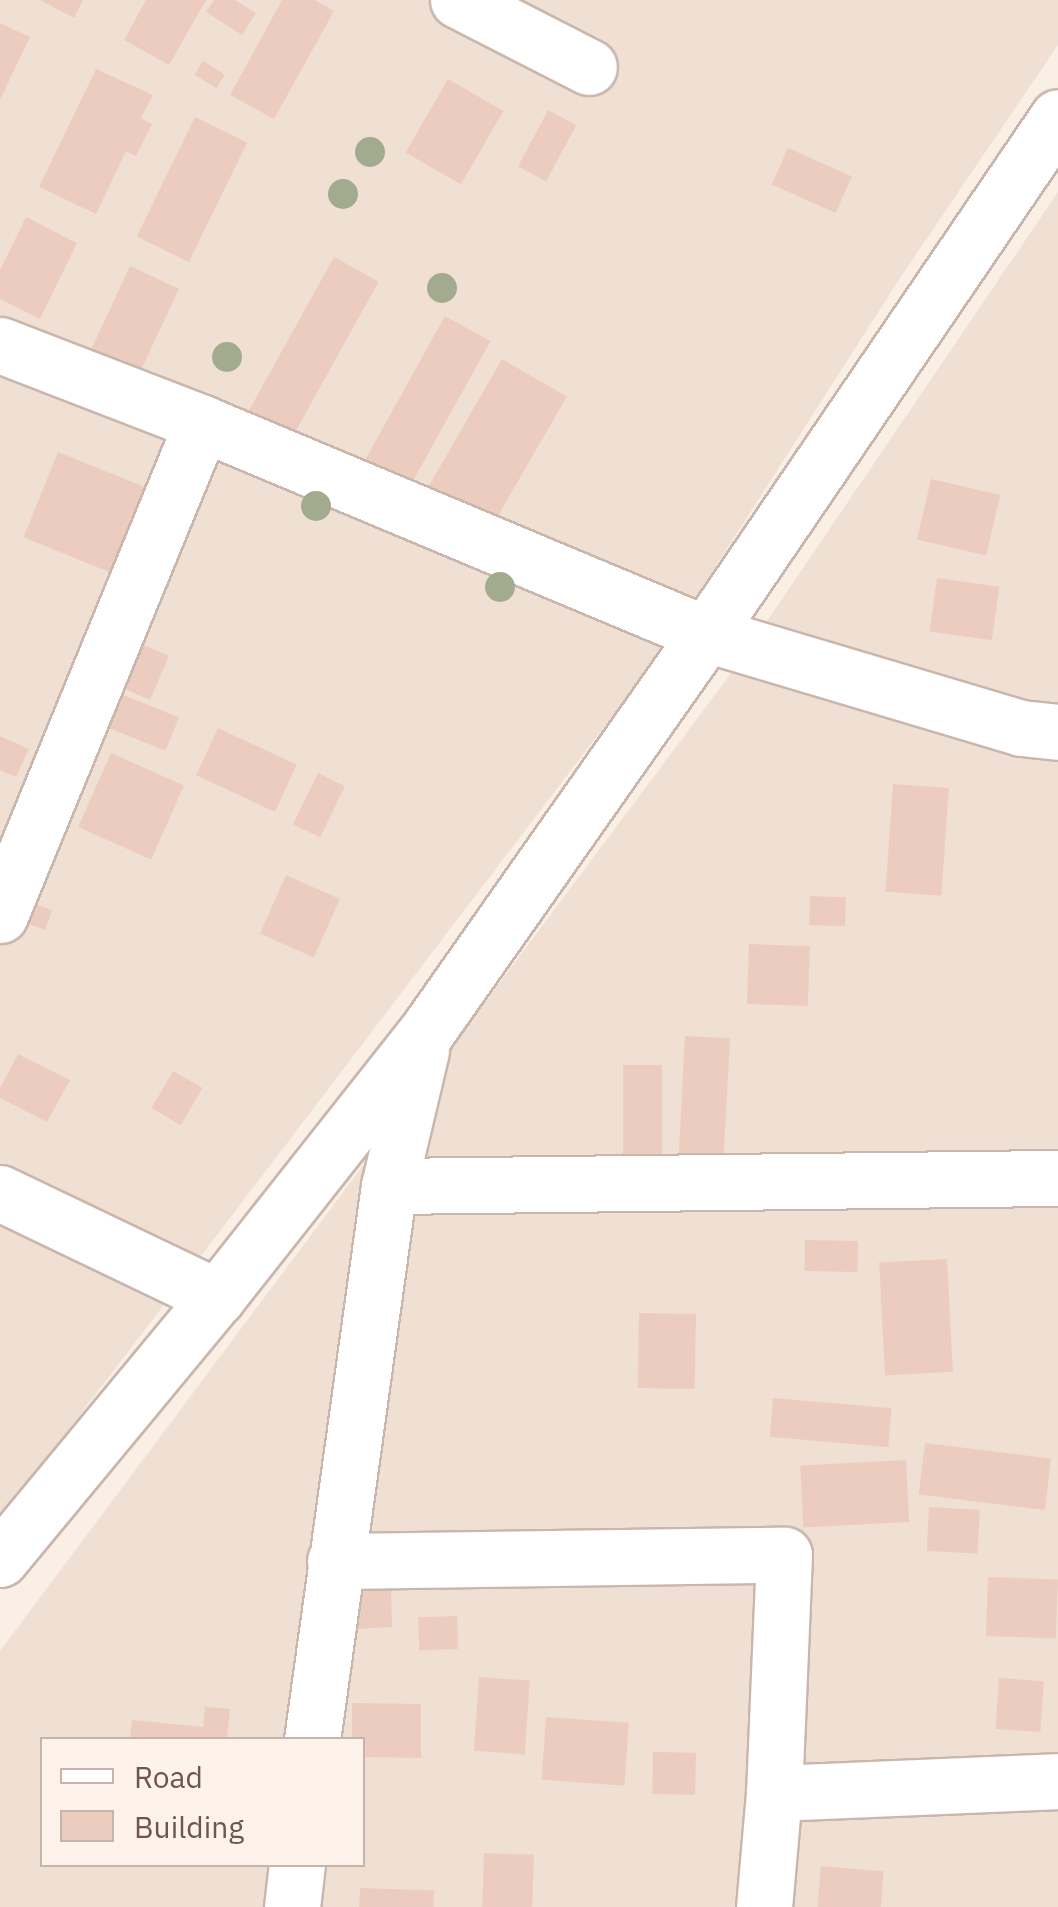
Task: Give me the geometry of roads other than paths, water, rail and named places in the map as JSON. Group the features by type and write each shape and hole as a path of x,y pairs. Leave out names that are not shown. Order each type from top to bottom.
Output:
{"street":[{"path":"458,0 589,67"},
{"path":"0,1559 217,1297 425,1034 706,634 1058,117"},
{"path":"0,344 202,423 706,634 1021,728 1058,732"},
{"path":"0,915 202,423"},
{"path":"312,1737 389,1186 425,1034"},
{"path":"389,1186 1058,1178"},
{"path":"0,1193 217,1297"},
{"path":"335,1561 784,1555 774,1793 764,1907"},
{"path":"774,1793 1058,1782"},
{"path":"292,1907 297,1867"}]}
